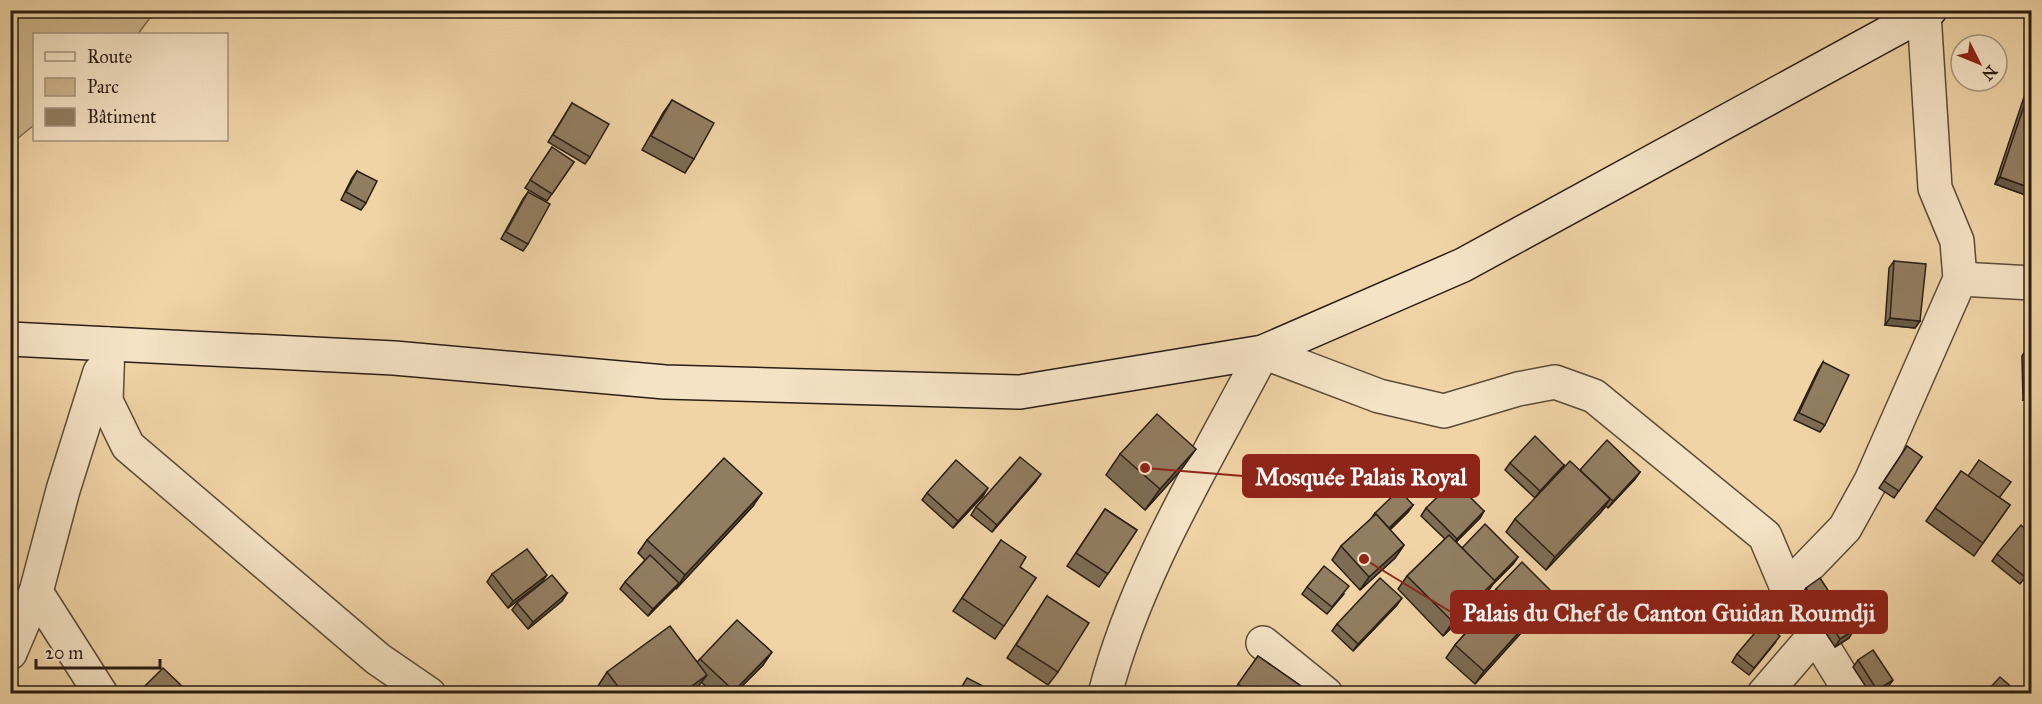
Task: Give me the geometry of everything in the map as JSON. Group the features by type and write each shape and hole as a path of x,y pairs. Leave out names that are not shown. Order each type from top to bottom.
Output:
{"street":[{"path":"10,339 393,358 664,382 1020,392 1263,352 1462,265 1927,12 1935,188 1957,241 1959,279 1871,481 1845,528 1787,588"},
{"path":"1959,279 2031,283"},
{"path":"10,653 36,592 63,490 108,344"},
{"path":"108,344 106,400 128,446 378,659 429,693"},
{"path":"1263,352 1379,396 1444,411 1518,389 1555,382 1594,396 1765,536 1787,588 1852,693"},
{"path":"1105,693 1117,648 1178,514 1263,352"},
{"path":"36,592 101,693"},
{"path":"1764,693 1815,635"},
{"path":"1263,643 1326,693"}],"green space":[{"path":"11,10 155,10 139,33 33,33 33,126 11,144"}],"building":[{"path":"2028,94 2031,95 2031,188 2000,177"},
{"path":"672,100 714,123 694,159 651,136"},
{"path":"572,103 609,124 590,157 553,135"},
{"path":"552,147 574,162 552,194 530,180"},
{"path":"357,171 377,181 366,203 346,192"},
{"path":"528,192 550,204 528,244 506,232"},
{"path":"1894,261 1926,264 1920,321 1890,318"},
{"path":"2027,348 2031,348 2031,393 2028,393"},
{"path":"1823,362 1849,375 1825,425 1799,413"},
{"path":"1157,414 1196,449 1160,489 1120,454"},
{"path":"1535,436 1564,465 1540,491 1510,463"},
{"path":"1607,440 1640,472 1613,501 1580,470"},
{"path":"1907,446 1922,457 1899,491 1884,481"},
{"path":"1020,457 1041,474 997,525 976,507"},
{"path":"724,458 762,493 685,575 647,540"},
{"path":"956,460 988,488 958,521 927,493"},
{"path":"1979,460 2011,482 1999,498 1968,476"},
{"path":"1570,461 1610,499 1555,557 1515,519"},
{"path":"1961,471 2010,505 1983,543 1935,508"},
{"path":"1454,481 1484,511 1457,539 1426,508"},
{"path":"1399,490 1413,505 1389,528 1375,513"},
{"path":"1105,509 1137,530 1108,574 1076,553"},
{"path":"1376,514 1404,545 1369,577 1341,546"},
{"path":"1485,524 1518,557 1494,581 1462,548"},
{"path":"2021,525 2031,534 2031,569 2025,577 1997,554"},
{"path":"1449,535 1495,581 1453,622 1407,576"},
{"path":"1001,540 1026,557 1020,567 1036,578 1004,626 962,598"},
{"path":"527,549 547,575 513,601 492,574"},
{"path":"650,555 679,583 653,609 625,582"},
{"path":"1522,562 1553,593 1528,619 1496,589"},
{"path":"1324,566 1349,586 1332,607 1307,587"},
{"path":"552,575 567,593 533,622 517,603"},
{"path":"1380,578 1402,598 1358,644 1337,624"},
{"path":"1820,578 1854,630 1840,639 1806,588"},
{"path":"1500,595 1529,621 1484,671 1455,645"},
{"path":"1047,596 1089,623 1058,672 1016,645"},
{"path":"737,620 772,652 734,691 700,659"},
{"path":"1764,622 1780,636 1754,668 1737,654"},
{"path":"670,626 707,675 682,693 623,693 607,672"},
{"path":"1873,650 1893,680 1877,690 1858,660"},
{"path":"1258,656 1311,693 1251,693 1238,684"},
{"path":"163,668 187,691 184,693 149,693 143,688"},
{"path":"2000,677 2015,690 2011,693 1987,691"},
{"path":"967,678 983,686 979,693 958,693"}],"place":[{"name":"Mosquée Palais Royal","path":"1145,468"},
{"name":"Palais du Chef de Canton Guidan Roumdji","path":"1364,559"}]}
